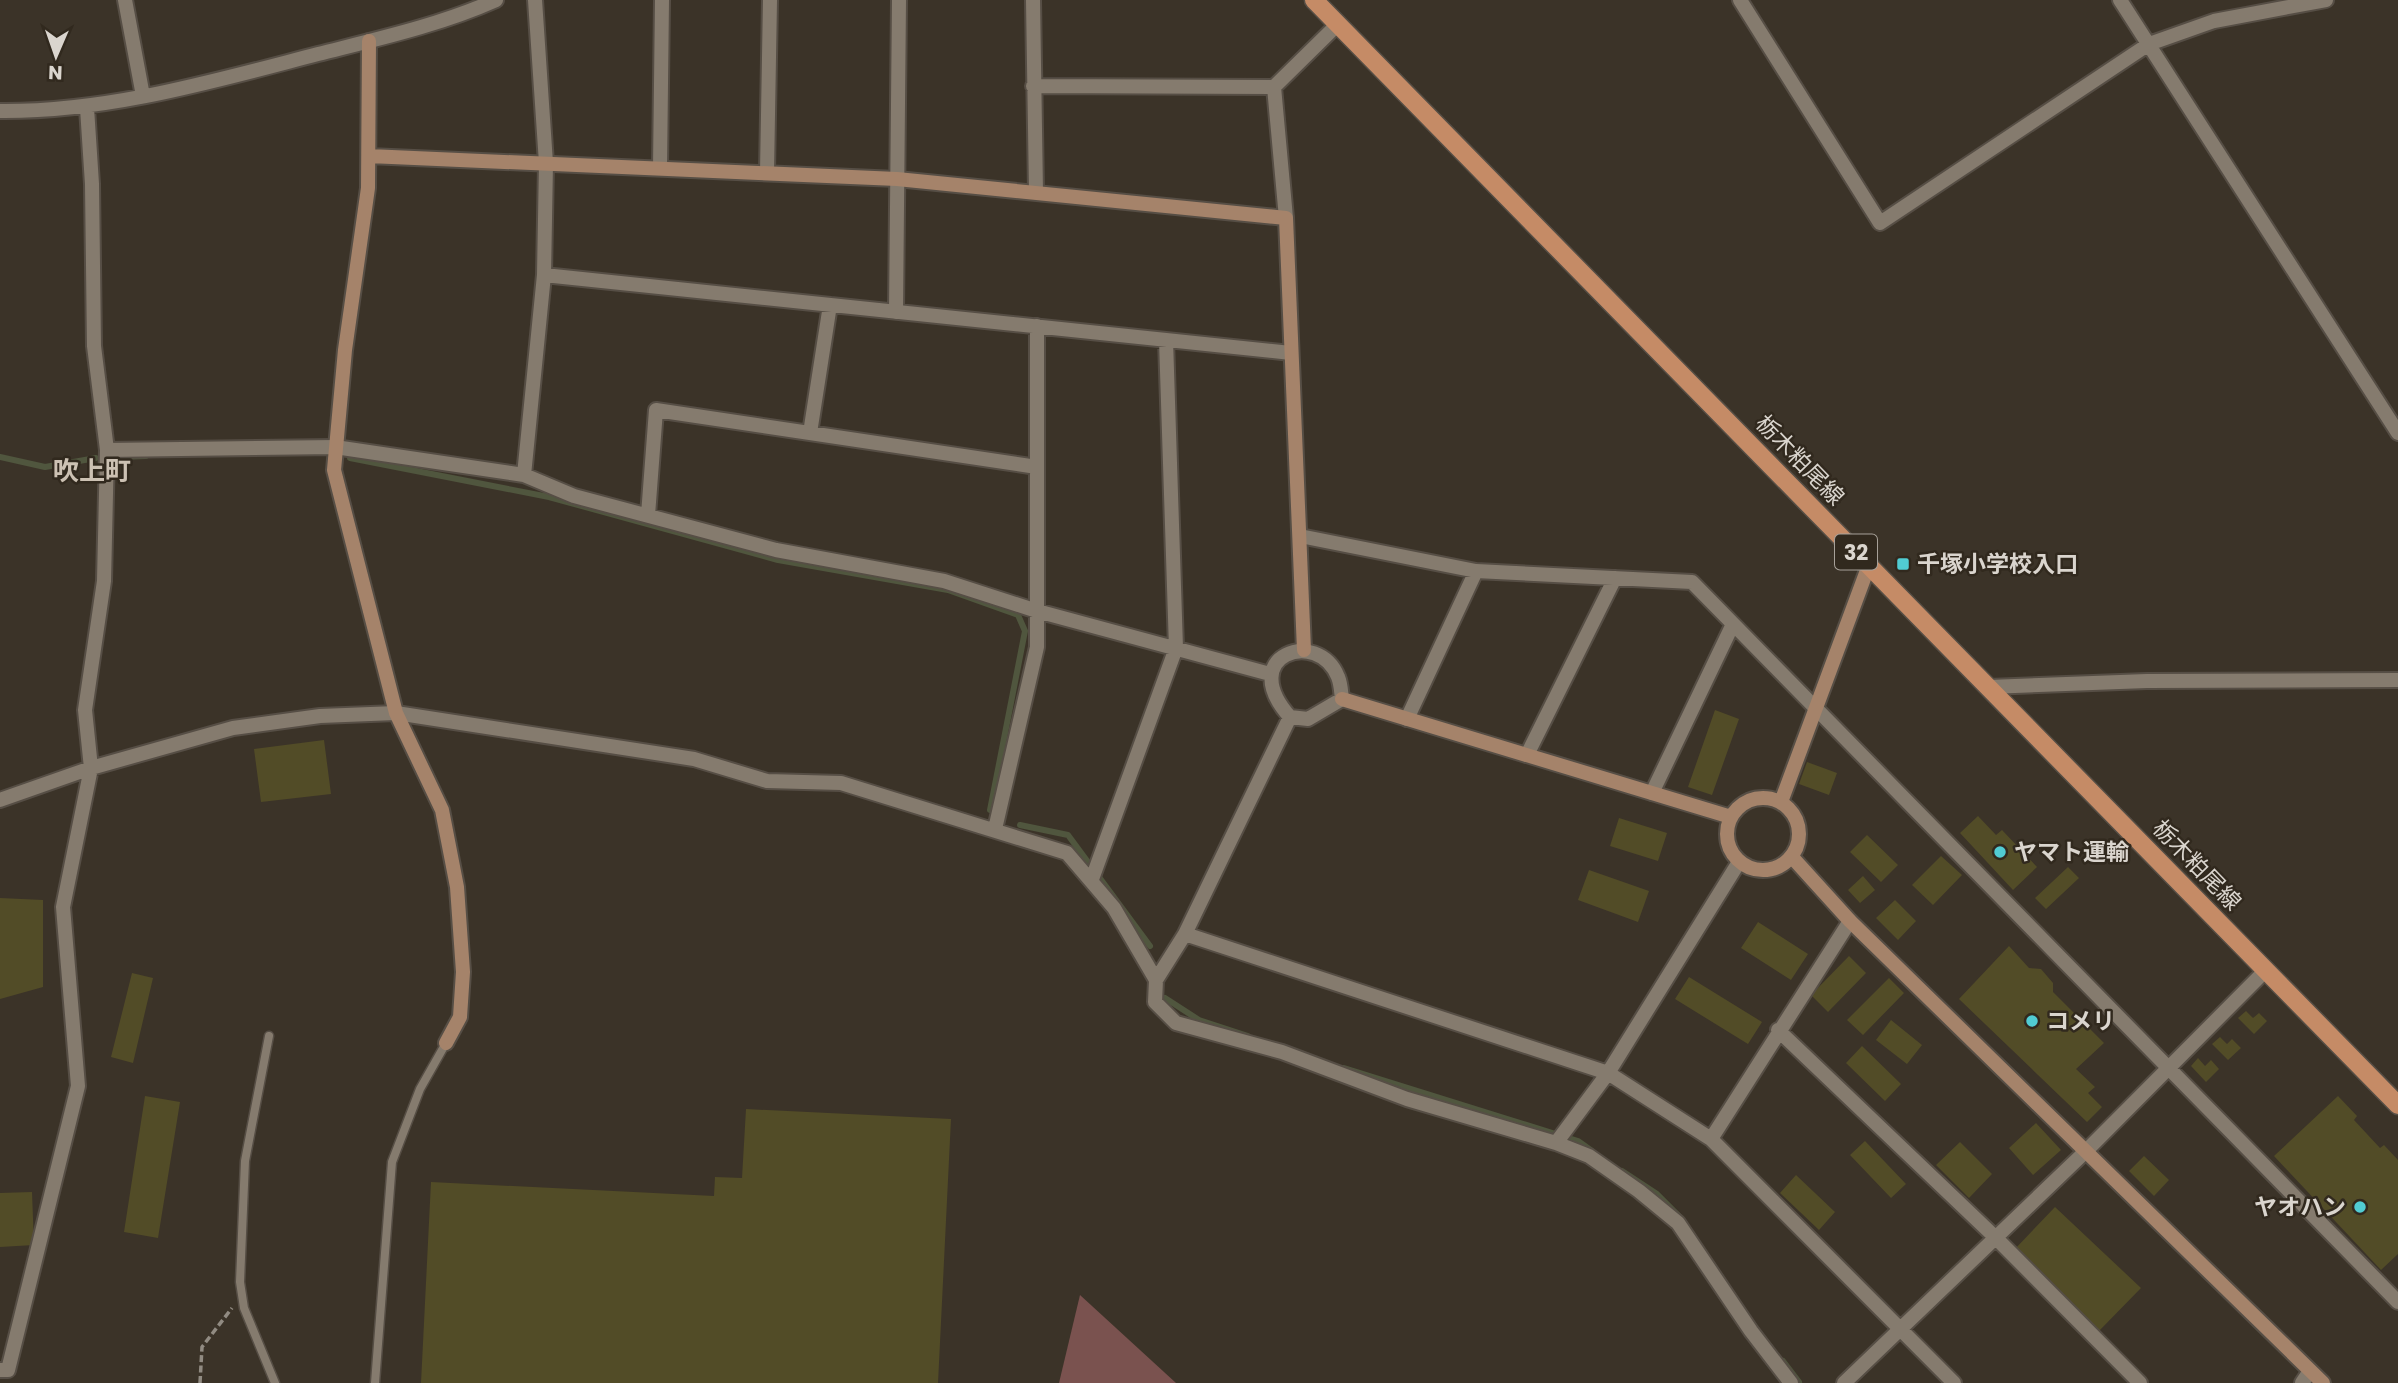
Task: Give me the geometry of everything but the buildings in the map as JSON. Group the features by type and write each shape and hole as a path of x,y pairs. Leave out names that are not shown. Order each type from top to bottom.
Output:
{"main road":[{"name":"栃木粕尾線","path":"1314,0 2398,1105"}],"street":[{"path":"125,0 143,96"},
{"path":"0,111 87,108 143,96 369,41 496,0"},
{"path":"524,475 544,275 546,163 535,0"},
{"path":"660,168 662,0"},
{"path":"767,172 770,0"},
{"path":"896,312 899,0"},
{"path":"1033,0 1036,192"},
{"path":"1740,0 1880,223 2149,44 2214,21 2326,0"},
{"path":"2120,0 2398,433"},
{"path":"1033,86 1275,87 1338,24"},
{"path":"369,41 368,188 334,470 396,713 442,810 457,887 463,983 460,1017 446,1043"},
{"path":"1275,87 1286,218 1304,650"},
{"path":"0,1370 8,1370 78,1086 63,907 91,768 85,710 104,581 107,450 94,346 92,184 87,108"},
{"path":"369,156 897,179 1286,218"},
{"path":"544,275 1291,352"},
{"path":"810,433 830,305"},
{"path":"995,829 1037,647 1037,327"},
{"path":"1092,879 1176,648 1166,340"},
{"path":"648,515 656,410 1037,467"},
{"path":"107,450 335,447 524,475 574,496 776,550 944,580 1037,611 1270,674"},
{"path":"1300,537 1476,571 1692,582 2398,1301"},
{"path":"1781,802 1869,565"},
{"path":"1407,719 1476,571"},
{"path":"1527,755 1615,578"},
{"path":"1652,793 1733,624"},
{"path":"1342,699 1338,676 1321,656 1304,650 1292,652 1276,663 1270,674 1276,701 1290,717 1308,719 1342,699 1731,817"},
{"path":"1989,687 2147,681 2398,680"},
{"path":"0,800 91,768 233,729 320,716 396,713 694,759 767,781 841,783 1067,853 1092,879 1114,908 1156,980"},
{"path":"1290,717 1185,934 1156,980 1155,1002 1176,1023 1282,1052 1407,1099 1556,1143 1589,1156 1639,1191 1678,1223 1751,1331 1791,1383"},
{"path":"1762,797 1781,802 1796,817 1800,837 1792,857 1777,869 1757,871 1740,862 1730,849 1727,833 1731,817 1744,803 1762,797"},
{"path":"1792,857 1850,921 2086,1151 2306,1377 2323,1383"},
{"path":"1556,1143 1608,1073 1740,862"},
{"path":"1711,1139 1778,1030 1850,921"},
{"path":"1185,934 1608,1073 1711,1139 1954,1383"},
{"path":"1844,1383 2086,1151 2266,970"},
{"path":"1778,1030 1996,1238 2140,1383"}],"lane":[{"path":"269,1036 245,1161 240,1282 242,1296 275,1383"},
{"path":"375,1383 392,1162 420,1089 446,1043"}],"path":[{"path":"200,1383 202,1347 210,1332 242,1296"}],"shaded area":[{"path":"1080,1295 1176,1383 1059,1383"}],"waterway":[{"path":"119,457 146,456"},
{"path":"0,457 45,467 96,458"},
{"path":"350,458 549,497 778,560 948,590 1018,615 1025,631 990,810"},
{"path":"1020,825 1068,835 1150,946"},
{"path":"1165,998 1199,1020 1248,1036"},
{"path":"1344,1068 1578,1141 1592,1151"},
{"path":"1622,1171 1657,1194 1679,1216"},
{"path":"1783,1361 1799,1382"}],"place":[{"name":"千塚小学校入口","path":"1903,564"},
{"name":"ヤマト運輸","path":"2000,852"},
{"name":"コメリ","path":"2032,1021"},
{"name":"ヤオハン","path":"2360,1207"}],"district":[{"name":"吹上町","path":"92,471"}]}
